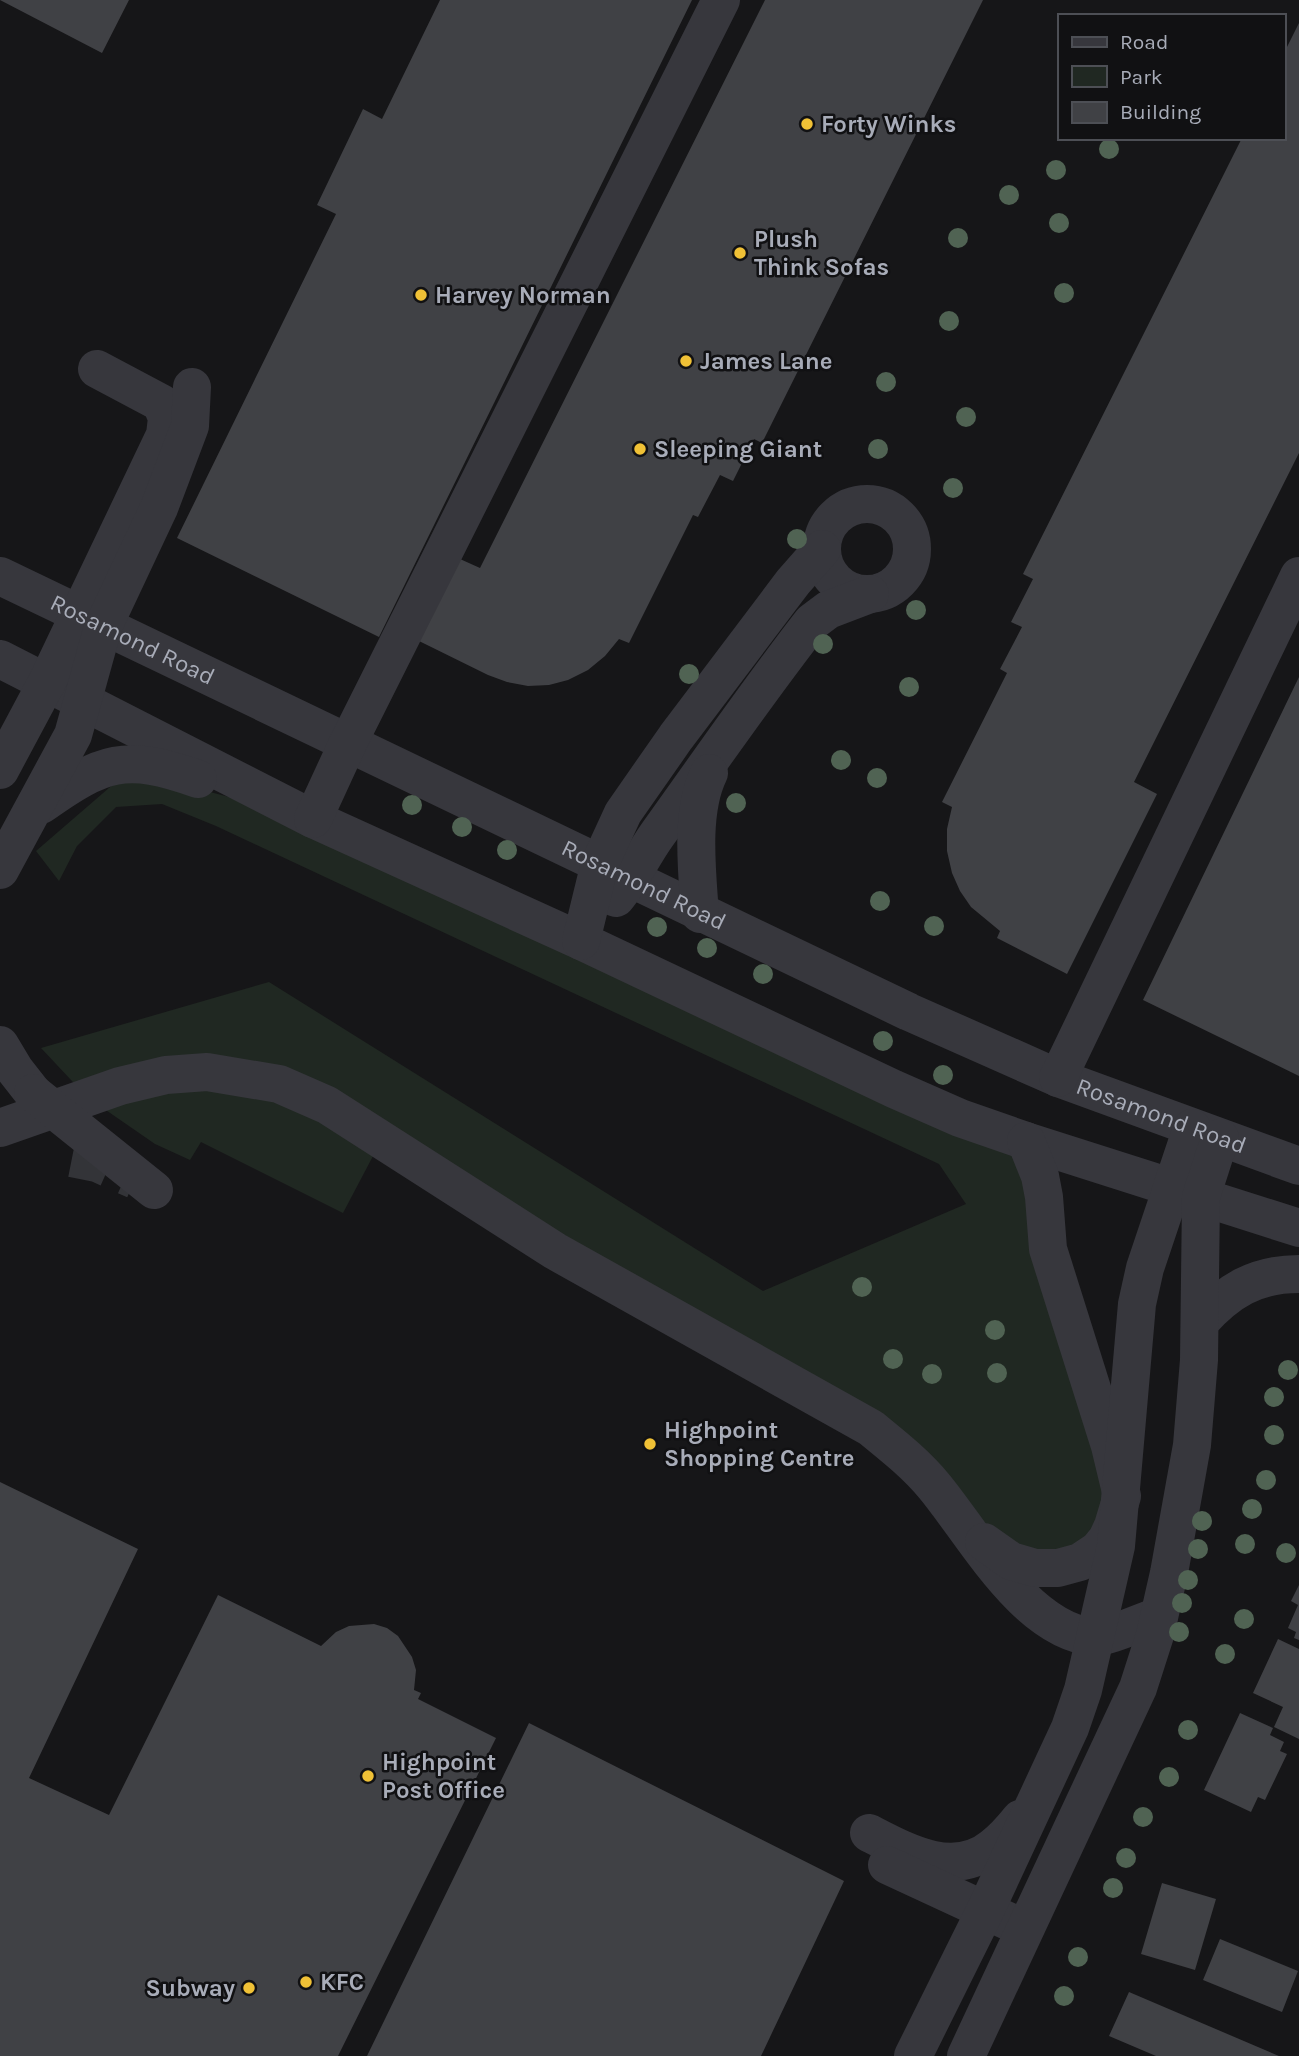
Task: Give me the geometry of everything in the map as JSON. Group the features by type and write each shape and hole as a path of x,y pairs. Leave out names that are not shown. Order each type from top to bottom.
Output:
{"street":[{"path":"313,819 348,743 721,0"},
{"path":"0,870 73,735 82,700 90,620 167,428 166,412 161,403 97,369"},
{"path":"0,770 47,682 90,620 171,480 191,426 192,387"},
{"path":"616,871 651,844 812,622 828,610 891,587 909,566 912,551 904,523 894,512 864,503 849,507 837,515 827,527 822,549 824,562 837,582 847,589 870,594"},
{"path":"581,941 616,871 624,813 676,737 793,582 822,549"},
{"name":"Rosamond Road","path":"0,576 909,1013 1058,1078 1299,1166"},
{"path":"1058,1078 1299,576"},
{"path":"0,659 313,819 960,1118 1299,1228"},
{"path":"700,914 696,865 699,810 704,784 723,742"},
{"path":"34,810 84,776 114,765 137,763 169,769 313,819"},
{"path":"0,1046 33,1093"},
{"path":"0,1128 120,1086 166,1075 207,1072 279,1084 327,1105 555,1251 871,1428 900,1451 932,1483 1000,1573 1036,1611 1064,1628 1095,1638 1159,1616"},
{"path":"0,1073 33,1093 154,1190"},
{"path":"913,2056 985,1912 1070,1728 1083,1690 1116,1546 1137,1304 1144,1268 1186,1192 1206,1133"},
{"path":"961,1519 991,1549 1011,1561 1035,1568 1058,1568 1080,1562 1098,1550 1113,1526 1122,1496 1110,1446 1048,1249 1040,1175 1026,1141"},
{"path":"966,2056 1138,1688 1159,1616 1192,1445 1197,1400 1199,1236 1186,1192"},
{"path":"1200,1322 1220,1300 1240,1288 1258,1280 1299,1274"},
{"path":"1027,1930 985,1912 864,1843 933,1861 962,1862 992,1849 1036,1801"}],"green space":[{"path":"164,780 313,819 1026,1141 1113,1526 1035,1568 932,1483 382,1139 343,1213 201,1142 190,1160 155,1144 87,1097 41,1048 269,982 763,1291 966,1204 939,1164 216,826 162,804 116,807 77,846 59,881 36,851 117,781"}],"building":[{"path":"0,0 129,0 102,53"},
{"name":"Harvey Norman","path":"440,0 692,0 379,637 177,538 336,214 317,205 363,109 382,119"},
{"path":"765,0 983,0 762,443 754,439 733,481 720,475 698,517 693,515 629,643 619,639 605,656 588,670 568,680 549,685 528,686 488,675 419,641 460,559 480,568"},
{"path":"1299,23 1299,453 1134,782 1157,794 1067,974 997,938 1000,931 971,907 952,873 947,851 947,829 952,807 942,802 1007,673 1000,669 1022,627 1011,622 1033,579 1023,574 1241,140 1285,140 1285,51"},
{"path":"1299,677 1299,1076 1143,1000"},
{"path":"0,1482 138,1549 29,1778 109,1815 218,1595 321,1646 336,1632 349,1626 374,1624 387,1628 398,1636 412,1657 416,1670 414,1690 421,1693 418,1699 496,1738 338,2056 0,2056"},
{"path":"1299,1585 1299,1640 1294,1638 1296,1632 1288,1628 1298,1605 1291,1601"},
{"path":"1278,1639 1299,1649 1299,1739 1274,1727 1283,1707 1253,1693"},
{"path":"1240,1713 1273,1728 1270,1735 1284,1742 1280,1751 1287,1754 1265,1800 1258,1797 1251,1812 1204,1790"},
{"path":"529,1723 844,1881 761,2056 367,2056"},
{"path":"1162,1883 1216,1899 1195,1970 1141,1954"},
{"path":"1220,1939 1298,1971 1282,2012 1203,1980"},
{"path":"1129,1992 1279,2056 1156,2056 1109,2036"}],"tunnel":[{"path":"72,1158 97,1163 135,1180"}],"place":[{"name":"Forty Winks","path":"807,124"},
{"name":"Plush Think Sofas","path":"740,253"},
{"name":"Harvey Norman","path":"421,295"},
{"name":"James Lane","path":"686,361"},
{"name":"Sleeping Giant","path":"640,449"},
{"name":"Highpoint Shopping Centre","path":"650,1444"},
{"name":"Highpoint Post Office","path":"368,1776"},
{"name":"KFC","path":"306,1982"},
{"name":"Subway","path":"249,1988"}]}
